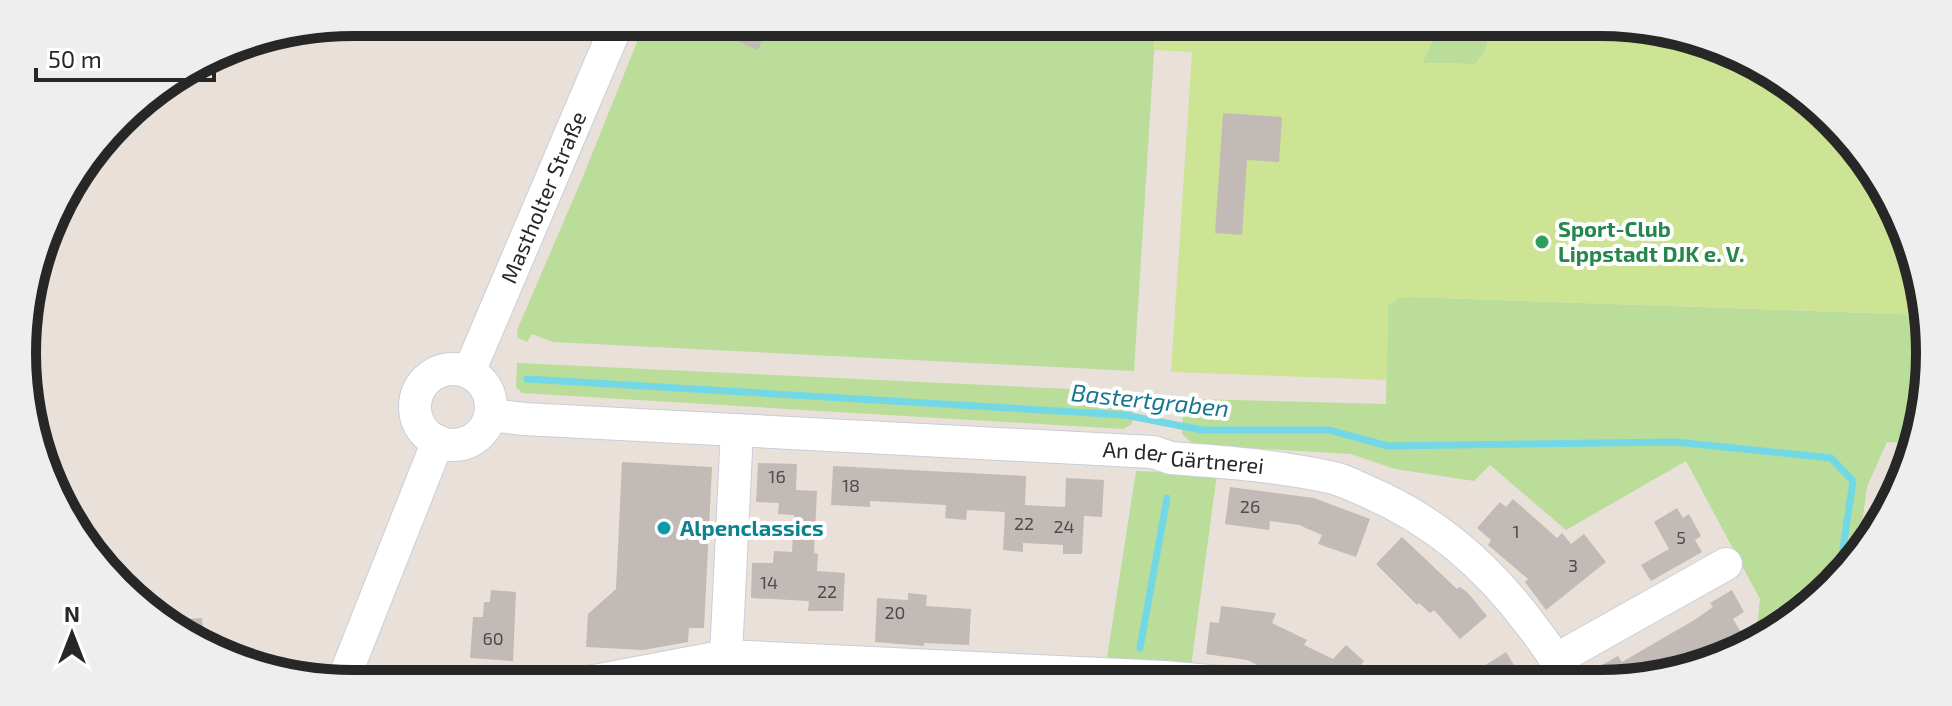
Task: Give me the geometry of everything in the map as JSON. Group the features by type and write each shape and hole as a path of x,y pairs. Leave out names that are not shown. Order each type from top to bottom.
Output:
{"street":[{"name":"Mastholter Straße","path":"469,372 612,36"},
{"path":"458,369 480,379 488,390 491,415 487,425 471,441 449,444 438,441 420,426 416,403 419,391 435,374 458,369"},
{"name":"An der Gärtnerei","path":"491,415 1153,452 1171,458 1282,469 1337,479 1391,502 1437,530 1475,561 1509,596 1561,670 1726,564"},
{"path":"729,670 737,430"},
{"path":"347,670 438,441"}],"green space":[{"path":"639,36 1155,36 1134,371 553,342 532,334 527,342 518,338 517,330"},
{"name":"Sport-Club Lippstadt DJK e. V.","path":"1154,36 1435,36 1422,63 1475,64 1486,49 1489,36 1599,36 1661,42 1701,53 1758,78 1775,89 1823,129 1850,160 1874,195 1892,232 1905,271 1913,315 1398,298 1388,306 1387,380 1171,372 1192,52 1154,50"},
{"path":"1435,36 1489,36 1486,49 1475,64 1422,63"},
{"path":"1398,298 1913,315 1916,353 1910,415 1903,443 1887,442 1867,487 1861,532 1808,591 1757,629 1760,599 1686,461 1566,530 1490,465 1474,481 1395,469 1351,454 1194,445 1182,434 1183,411 1193,399 1386,404 1388,306"},
{"path":"517,363 1134,392 1132,424 1123,429 522,393 516,387"},
{"path":"1136,471 1217,474 1191,667 1106,664"}],"building":[{"path":"725,36 764,36 758,50"},
{"path":"1260,36 1326,36 1326,41"},
{"path":"1223,113 1282,117 1279,162 1247,160 1242,235 1215,233"},
{"name":"Alpenclassics","path":"622,462 712,467 704,628 689,628 688,642 643,650 586,647 588,614 616,589"},
{"path":"758,463 797,464 796,490 817,491 814,553 818,554 817,571 845,573 843,611 808,611 809,601 751,598 752,563 773,563 774,551 792,552 794,515 778,514 779,503 756,502"},
{"path":"833,466 1026,476 1025,505 1065,507 1066,478 1104,480 1102,517 1084,516 1082,554 1063,554 1063,545 1023,543 1023,552 1003,550 1005,512 967,510 966,520 945,518 946,505 870,501 870,507 831,505"},
{"path":"1230,487 1314,498 1370,519 1356,557 1318,544 1322,535 1299,525 1270,521 1269,530 1225,524"},
{"path":"1513,499 1557,538 1562,533 1571,544 1584,534 1606,562 1546,610 1525,582 1528,579 1488,545 1491,540 1477,528 1500,502 1506,507"},
{"path":"1677,508 1683,518 1689,514 1701,536 1695,540 1702,552 1651,581 1641,565 1669,549 1654,522"},
{"path":"1402,537 1457,589 1460,587 1468,593 1487,616 1460,639 1434,610 1430,613 1419,603 1417,605 1376,564"},
{"path":"491,590 516,592 513,661 470,658 473,617 483,617 484,602 490,602"},
{"path":"1732,590 1744,612 1733,619 1742,634 1720,646 1661,664 1593,670 1618,656 1622,662 1696,619 1713,607 1710,603"},
{"path":"908,593 927,595 926,606 971,609 969,645 924,643 924,646 875,642 877,598 908,600"},
{"path":"1221,606 1276,613 1272,623 1307,640 1304,645 1333,659 1346,645 1364,661 1356,670 1268,670 1247,660 1206,654 1210,622 1219,623"},
{"path":"202,618 203,632 194,628 181,620"},
{"path":"1506,652 1517,670 1478,670"}],"waterway":[{"name":"Bastertgraben","path":"527,379 1125,415 1202,430 1329,430 1388,446 1675,442 1831,458 1853,481 1842,556"},
{"path":"1140,648 1167,498"}],"place":[{"name":"Sport-Club Lippstadt DJK e. V.","path":"1542,242"},
{"name":"Alpenclassics","path":"664,528"}]}
